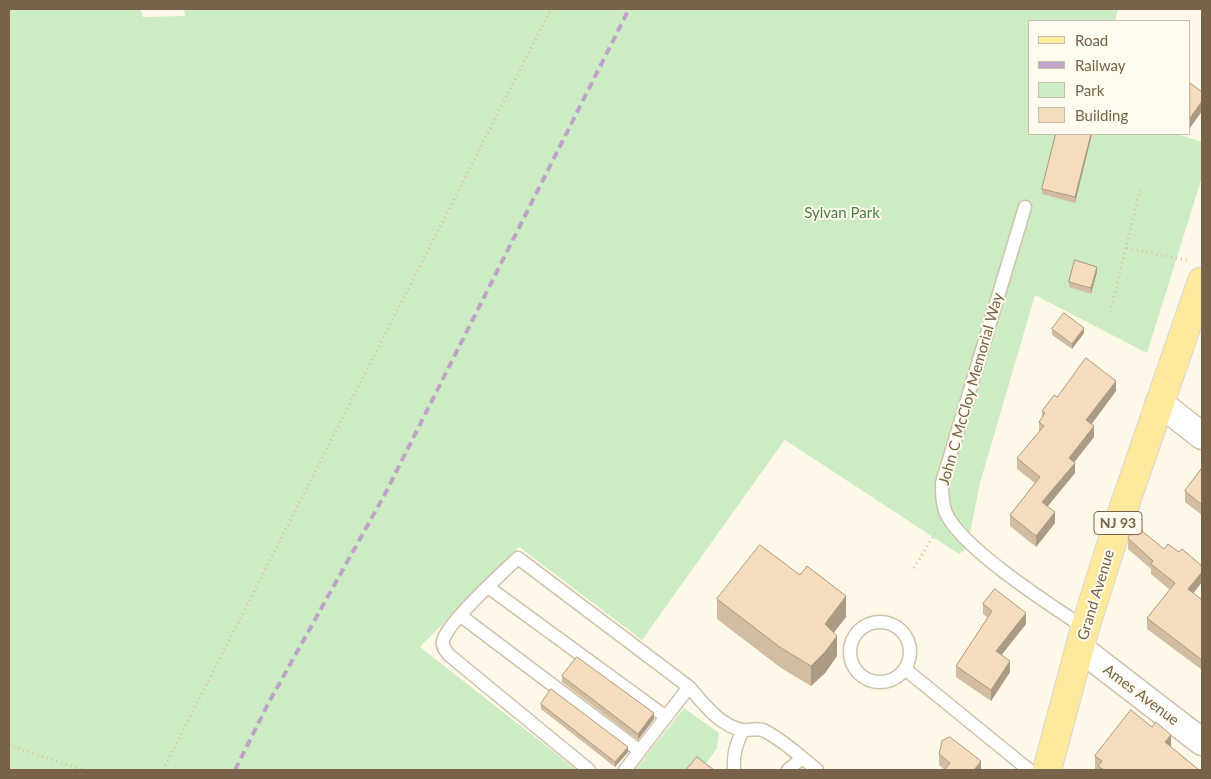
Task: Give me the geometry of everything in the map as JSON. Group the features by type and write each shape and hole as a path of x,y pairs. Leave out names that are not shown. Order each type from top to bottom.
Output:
{"main road":[{"name":"Grand Avenue","path":"1047,770 1082,638 1159,402 1198,271"}],"street":[{"path":"1159,402 1202,436"},
{"name":"Ames Avenue","path":"1082,638 1202,742"}],"lane":[{"name":"John C McCloy Memorial Way","path":"1025,207 942,483 942,498 946,514 957,529 984,556 1082,638"},
{"path":"588,770 448,655 443,647 443,639 461,616 518,558 689,687 708,709 727,725 743,730 762,729 817,770"},
{"path":"488,587 666,717"},
{"path":"461,616 640,752"},
{"path":"877,622 895,627 908,641 909,660 905,669 898,676 879,682 860,675 850,658 853,638 859,630 877,622"},
{"path":"905,669 1029,770"},
{"path":"625,770 689,687"},
{"path":"734,770 736,745 743,730"},
{"path":"788,770 802,758"}],"path":[{"path":"163,770 552,9"},
{"path":"1110,312 1140,190"},
{"path":"1127,248 1198,271"},
{"path":"914,568 938,530"},
{"path":"9,745 83,770"}],"green space":[{"name":"Sylvan Park","path":"9,9 140,9 143,17 185,16 184,9 1118,9 1115,20 1028,20 1028,135 1180,135 1202,142 1202,177 1147,353 1035,295 980,483 967,548 959,554 785,440 786,438 642,640 519,547 420,647 577,770 9,770"},
{"path":"684,708 719,733 717,748 703,768 705,770 635,770"}],"building":[{"path":"1191,84 1202,92 1202,101 1191,117"},
{"path":"1056,135 1091,135 1075,197 1042,189"},
{"path":"1075,260 1097,267 1091,288 1069,282"},
{"path":"1064,313 1084,328 1072,344 1052,329"},
{"path":"1086,358 1116,381 1086,420 1094,426 1069,458 1075,463 1042,502 1055,512 1036,536 1010,515 1040,477 1017,458 1044,426 1039,422 1045,413 1042,411 1054,395 1057,397"},
{"path":"1202,468 1202,505 1185,491"},
{"path":"1137,527 1164,549 1168,544 1179,552 1182,549 1202,566 1202,572 1188,589 1202,600 1202,660 1147,618 1175,583 1151,564 1153,561 1128,538"},
{"path":"760,545 800,575 807,566 846,596 825,624 837,636 811,666 781,648 717,599"},
{"path":"995,589 1026,613 996,651 1010,661 991,690 956,666 992,611 983,604"},
{"path":"577,657 654,713 638,734 562,676"},
{"path":"551,689 628,747 615,762 541,704"},
{"path":"1131,710 1152,727 1156,722 1171,735 1165,742 1199,770 1104,770 1098,766 1102,761 1095,756"},
{"path":"950,737 981,761 974,770 945,769 950,763 939,754 942,741"},
{"path":"697,757 714,770 686,770"}],"railway":[{"path":"235,770 268,704 385,494 629,9"}]}
